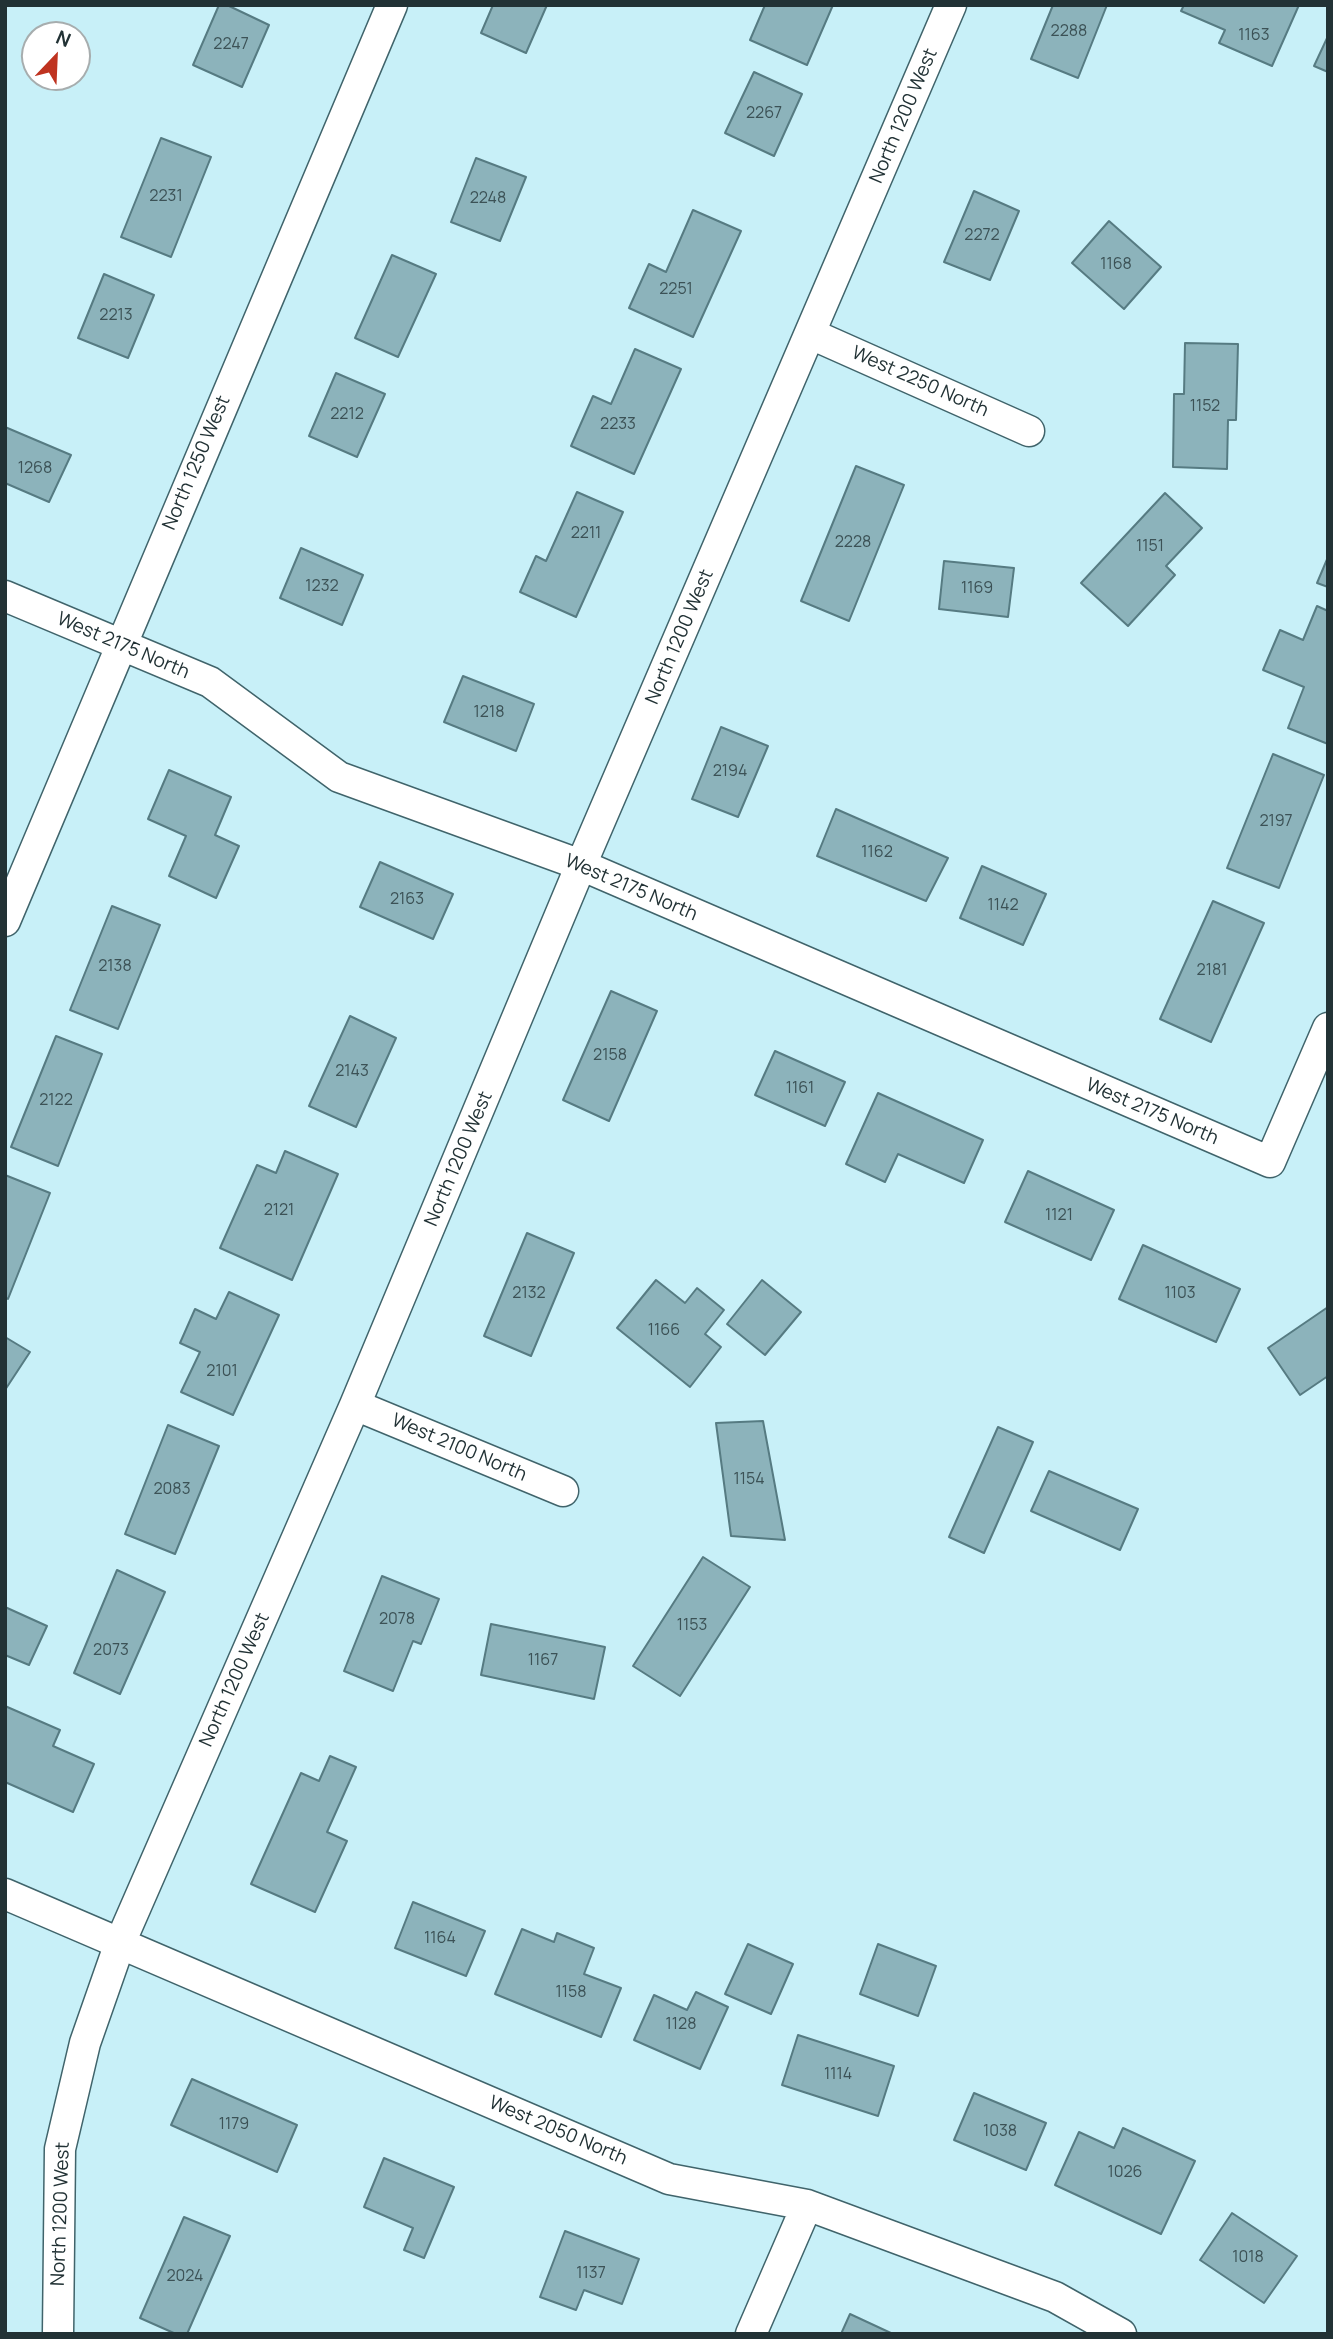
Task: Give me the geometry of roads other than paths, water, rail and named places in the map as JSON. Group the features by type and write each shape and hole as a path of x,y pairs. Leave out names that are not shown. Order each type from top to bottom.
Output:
{"street":[{"name":"North 1250 West","path":"5,921 391,5"},
{"name":"North 1200 West","path":"58,2334 60,2149 85,2043 120,1943 355,1405 581,865 951,5"},
{"name":"West 2250 North","path":"811,334 1029,430"},
{"name":"West 2175 North","path":"5,596 210,682 339,777 581,865 1270,1163 1328,1028"},
{"name":"West 2100 North","path":"355,1405 563,1491"},
{"name":"West 2050 North","path":"5,1894 669,2179 807,2205 1055,2297 1121,2334"},
{"path":"751,2334 807,2205"}]}
